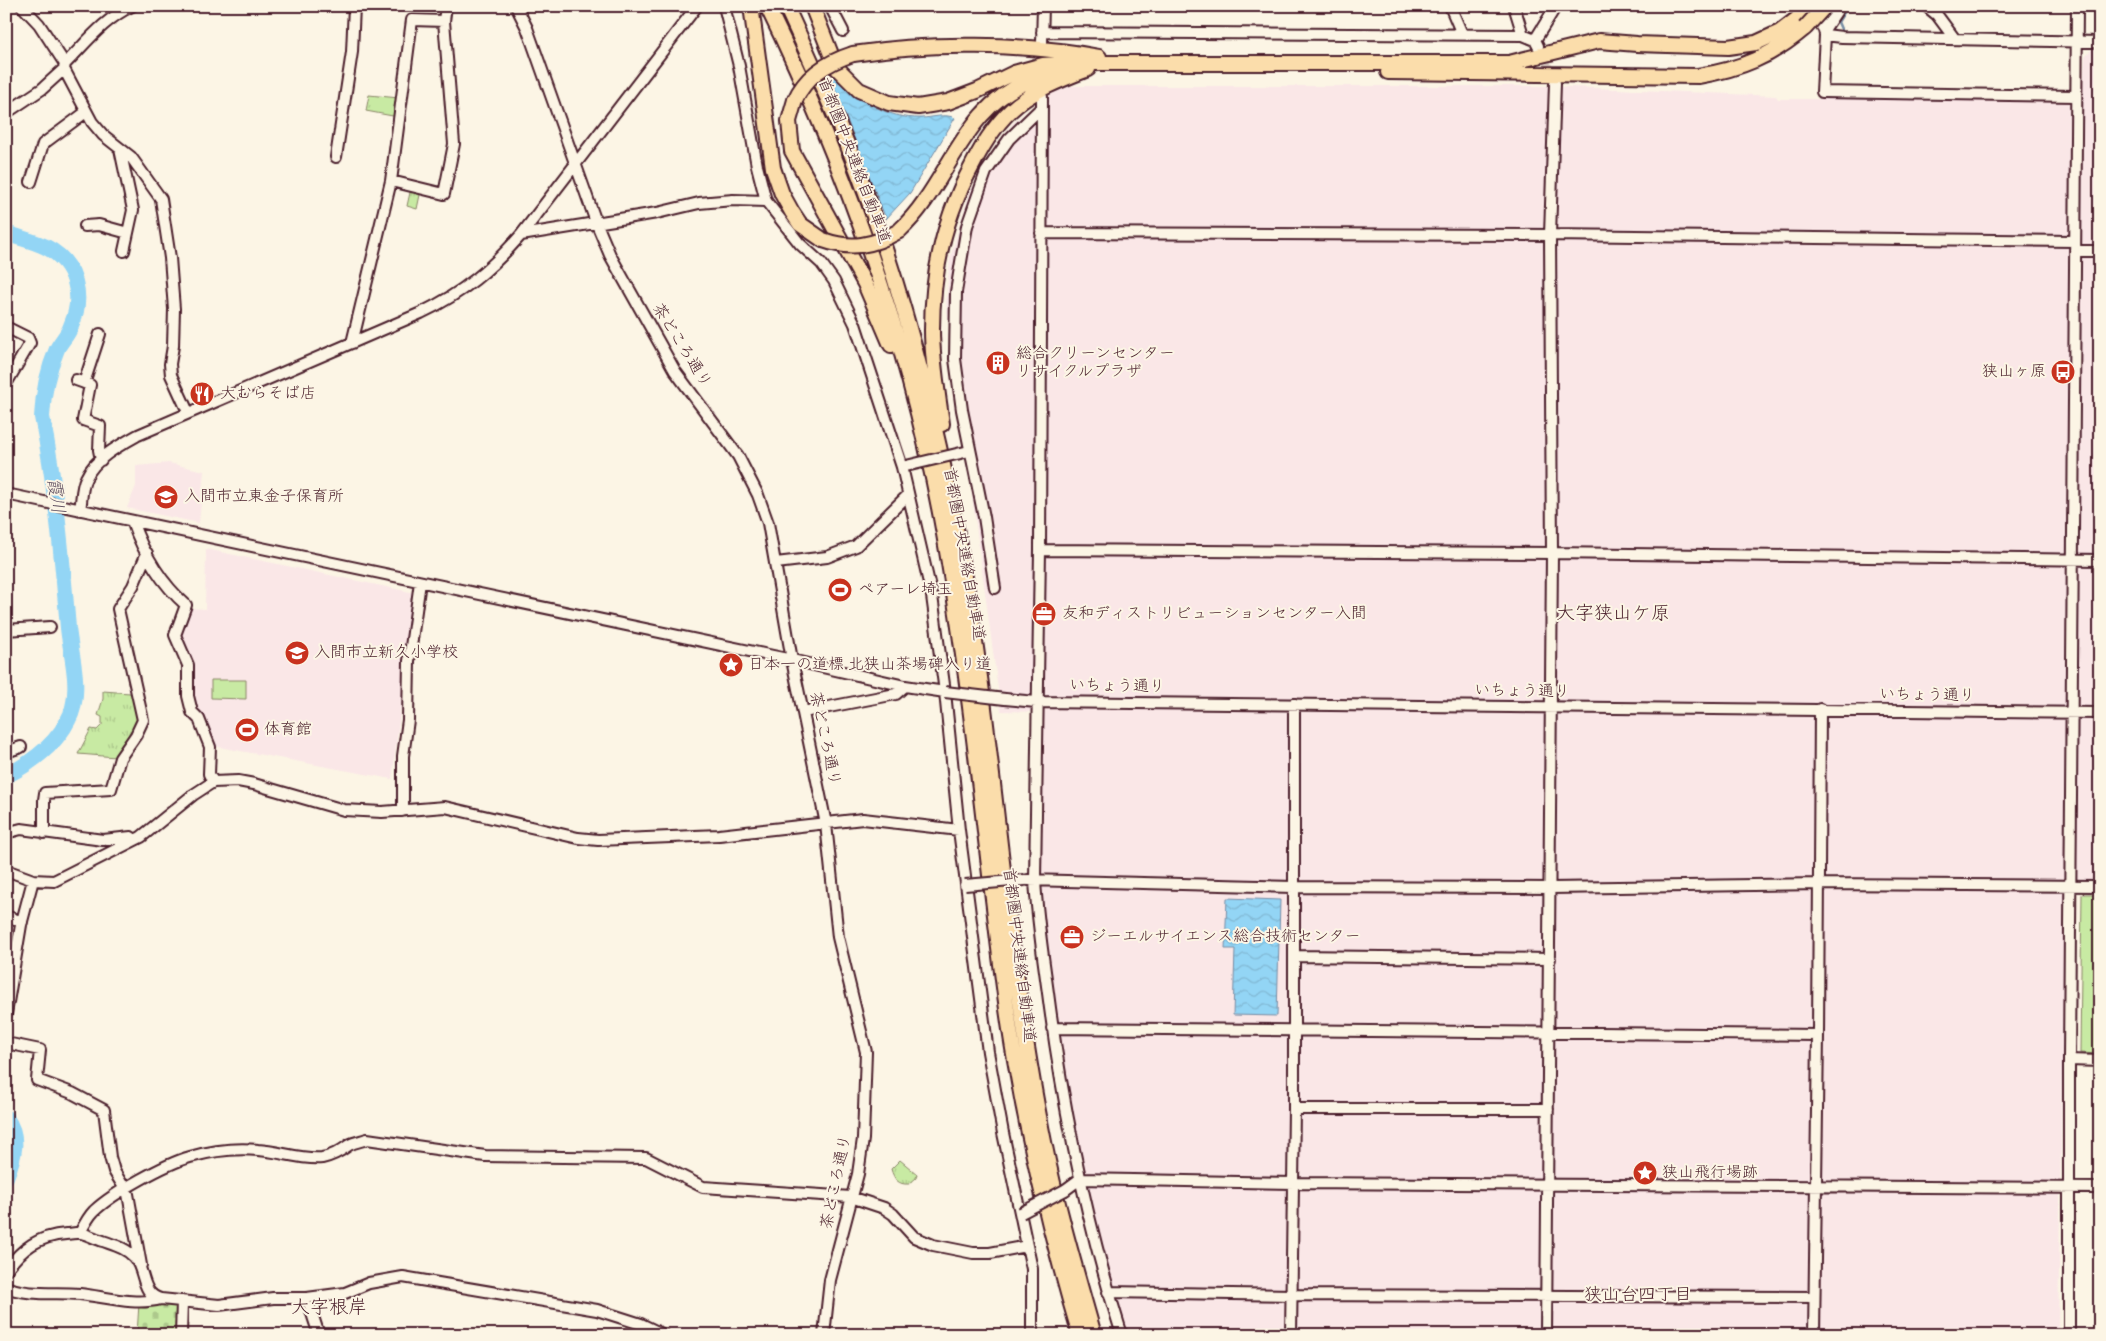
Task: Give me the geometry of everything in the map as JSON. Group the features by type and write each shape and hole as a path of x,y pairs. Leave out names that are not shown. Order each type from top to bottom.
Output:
{"highway":[{"path":"751,6 773,168 782,194 792,212 806,228 823,240 848,247 865,246 899,231 914,218 929,197 973,124 993,102 1017,85 1055,71 1088,69 1698,76 1726,72 1760,59 1786,45 1801,23 1809,6"},
{"name":"首都圏中央連絡自動車道","path":"767,6 805,86 836,158 862,227 892,318 913,396 944,534 964,664 1014,1059 1048,1223 1080,1335"},
{"name":"首都圏中央連絡自動車道","path":"786,6 850,152 905,315 938,439 962,557 970,609 1014,964 1029,1058 1048,1162 1094,1335"},
{"path":"812,6 836,67 859,90 889,103 918,107 948,102 977,92 1014,73 1043,65 1135,63 1509,63 1599,41 1728,47 1756,43 1801,23 1825,6"},
{"path":"944,534 908,392 886,331 865,284 792,151 790,121 795,100 807,80 820,68 838,59 853,54 897,49 1018,48 1064,50 1135,63"},
{"path":"962,557 934,365 933,295 940,249 953,208 967,175 989,136 1001,121 1033,93 1052,83 1088,69"}],"street":[{"path":"22,6 39,24 73,82 86,112 103,135 131,156 161,199 168,236 174,309 171,375 188,412"},
{"path":"6,113 42,88 100,28 115,15 132,6"},
{"path":"336,157 352,52 354,6"},
{"path":"391,181 444,194 454,144 444,21 446,6"},
{"name":"茶どころ通り","path":"516,6 527,28 596,222 610,255 660,348 738,456 758,495 768,523 792,660 826,824 838,937 866,1052 863,1139 858,1174 830,1280 824,1335"},
{"path":"76,509 84,481 91,469 138,435 421,313 455,296 496,263 521,235 697,6"},
{"path":"724,6 739,66 757,166 766,200 800,244 820,263 834,281 855,324 904,467 908,495 932,596 965,885 988,1052 1032,1269 1032,1335"},
{"path":"830,6 843,31"},
{"path":"1042,43 1043,6"},
{"path":"1450,6 1462,34"},
{"path":"1514,6 1523,35"},
{"path":"1042,32 1523,35 1537,43 1556,6"},
{"path":"1809,6 1825,32 1842,37 2100,42"},
{"path":"1840,6 1825,32 1822,92 2076,96"},
{"path":"1926,6 1937,15 1954,38"},
{"path":"2069,1335 2071,712 2077,6"},
{"path":"352,343 391,181 412,20 444,21"},
{"path":"1546,1335 1551,888 1550,707 1552,553 1550,235 1555,83"},
{"path":"995,588 984,517 968,452 955,359 956,292 968,226 986,172 1009,139 1042,103 1040,550 1030,880 1036,909 1052,1028 1080,1179 1108,1292 1122,1335"},
{"path":"31,182 43,144 86,112"},
{"path":"120,149 133,201 133,210 124,251"},
{"path":"521,235 667,211 699,203 766,200"},
{"path":"86,226 99,225 128,232"},
{"path":"1041,233 1550,235 2075,246 2100,251"},
{"path":"6,327 28,338 30,343 6,384"},
{"path":"100,334 80,381 90,385 82,420 100,426 99,450 102,460"},
{"path":"904,467 968,452"},
{"name":"いちょう通り","path":"6,494 792,660 905,686 1005,699 1036,702 2100,713"},
{"path":"776,563 826,557 856,546 908,495"},
{"path":"132,521 146,553 170,591 186,605 175,635 188,665 188,696 192,712 199,719 210,747 209,774 213,782"},
{"path":"1040,550 1552,553 2100,560"},
{"path":"44,833 44,800 46,793 110,789 120,758 143,720 118,609 133,586 146,553"},
{"path":"403,811 403,756 408,720 409,661 420,582"},
{"path":"6,630 50,627"},
{"path":"803,712 896,694 905,686"},
{"path":"1291,1335 1294,1183 1294,704"},
{"path":"1814,1335 1820,709"},
{"path":"6,752 21,747"},
{"path":"6,870 33,880 54,881 135,840 193,795 213,782 238,781 254,784 344,810 382,812 445,808 578,838 598,840 719,835 863,819 959,830"},
{"path":"6,833 21,829 103,840 131,837 135,840"},
{"path":"6,1014 22,922 33,880"},
{"path":"965,885 1030,880 1293,887 1551,888 1818,884 2100,886"},
{"path":"6,916 22,922"},
{"path":"1294,956 1550,959"},
{"path":"1052,1028 1818,1036"},
{"path":"6,1043 40,1050 37,1080 72,1093 104,1110 110,1157 114,1171 128,1194 141,1266 148,1290 153,1297 219,1306 273,1298 307,1298 345,1293 369,1283 403,1277 597,1310 641,1324 664,1335"},
{"path":"2069,1060 2100,1060"},
{"path":"1294,1109 1548,1109"},
{"path":"80,1233 93,1212 125,1189 189,1158 209,1153 258,1150 311,1158 324,1158 367,1139 485,1156 646,1158 703,1187 851,1197 884,1208 893,1214 914,1237 934,1245 973,1253 990,1253 1027,1246"},
{"path":"1021,1214 1080,1179 1294,1183 2100,1188"},
{"path":"6,1270 23,1250 40,1239 49,1236 80,1233 123,1248 141,1266"},
{"path":"6,1287 23,1292 79,1294 147,1303 161,1299"},
{"path":"1108,1292 1292,1295 1814,1297"},
{"path":"307,1298 319,1335"},
{"path":"181,1335 182,1301"}],"shaded area":[{"path":"2093,48 2100,48 2100,880 2065,881 2058,1335 1126,1335 1111,1287 1084,1174 1055,1022 1036,879 1040,712 1001,711 946,303 950,258 970,192 994,148 1013,123 1055,89 1065,86 1548,86 1776,96 1778,99 2082,99 2085,56"},
{"name":"入間市立東金子保育所","path":"169,463 204,471 199,523 127,508 136,486 136,466"},
{"name":"入間市立新久小学校","path":"206,549 415,593 392,779 214,746 192,699 194,667 180,638 192,608 205,609"}],"green space":[{"path":"369,95 399,98 398,117 366,111"},
{"path":"411,188 421,190 417,209 407,206"},
{"path":"211,680 246,680 246,699 211,698"},
{"path":"103,691 130,693 137,711 135,726 116,757 78,754 91,729 97,730 102,725 102,717 98,715 103,699"},
{"path":"2082,894 2100,894 2100,1054 2080,1053"},
{"path":"900,1160 917,1174 916,1178 909,1184 899,1182 892,1173 891,1169"},
{"path":"139,1303 176,1306 175,1335 137,1335"}],"water":[{"path":"836,76 863,100 885,111 909,117 943,116 955,118 910,193 886,219 831,79"},
{"path":"1227,898 1280,900 1277,1016 1233,1015 1235,949 1225,949"}],"waterway":[{"path":"1841,29 1838,22 1848,6"},
{"name":"霞川","path":"6,233 46,247 57,254 71,271 77,292 75,315 70,329 57,349 49,374 42,417 58,522 75,682 74,703 66,724 52,743 35,758 6,776"},
{"name":"霞川","path":"6,1118 13,1132 14,1140 13,1155 6,1177"}],"tunnel":[{"path":"1540,50 1553,80"}],"place":[{"name":"総合クリーンセンター リサイクルプラザ","path":"998,363"},
{"name":"狭山ヶ原","path":"2063,372"},
{"name":"大むらそば店","path":"202,394"},
{"name":"入間市立東金子保育所","path":"166,497"},
{"name":"ペアーレ埼玉","path":"840,590"},
{"name":"友和ディストリビューションセンター入間","path":"1044,614"},
{"name":"入間市立新久小学校","path":"297,653"},
{"name":"日本一の道標 北狭山茶場碑入り道","path":"731,665"},
{"name":"体育館","path":"247,730"},
{"name":"ジーエルサイエンス総合技術センター","path":"1072,937"},
{"name":"狭山飛行場跡","path":"1645,1173"}],"district":[{"name":"大字狭山ケ原","path":"1613,615"},
{"name":"狭山台四丁目","path":"1638,1296"},
{"name":"大字根岸","path":"329,1309"}]}
